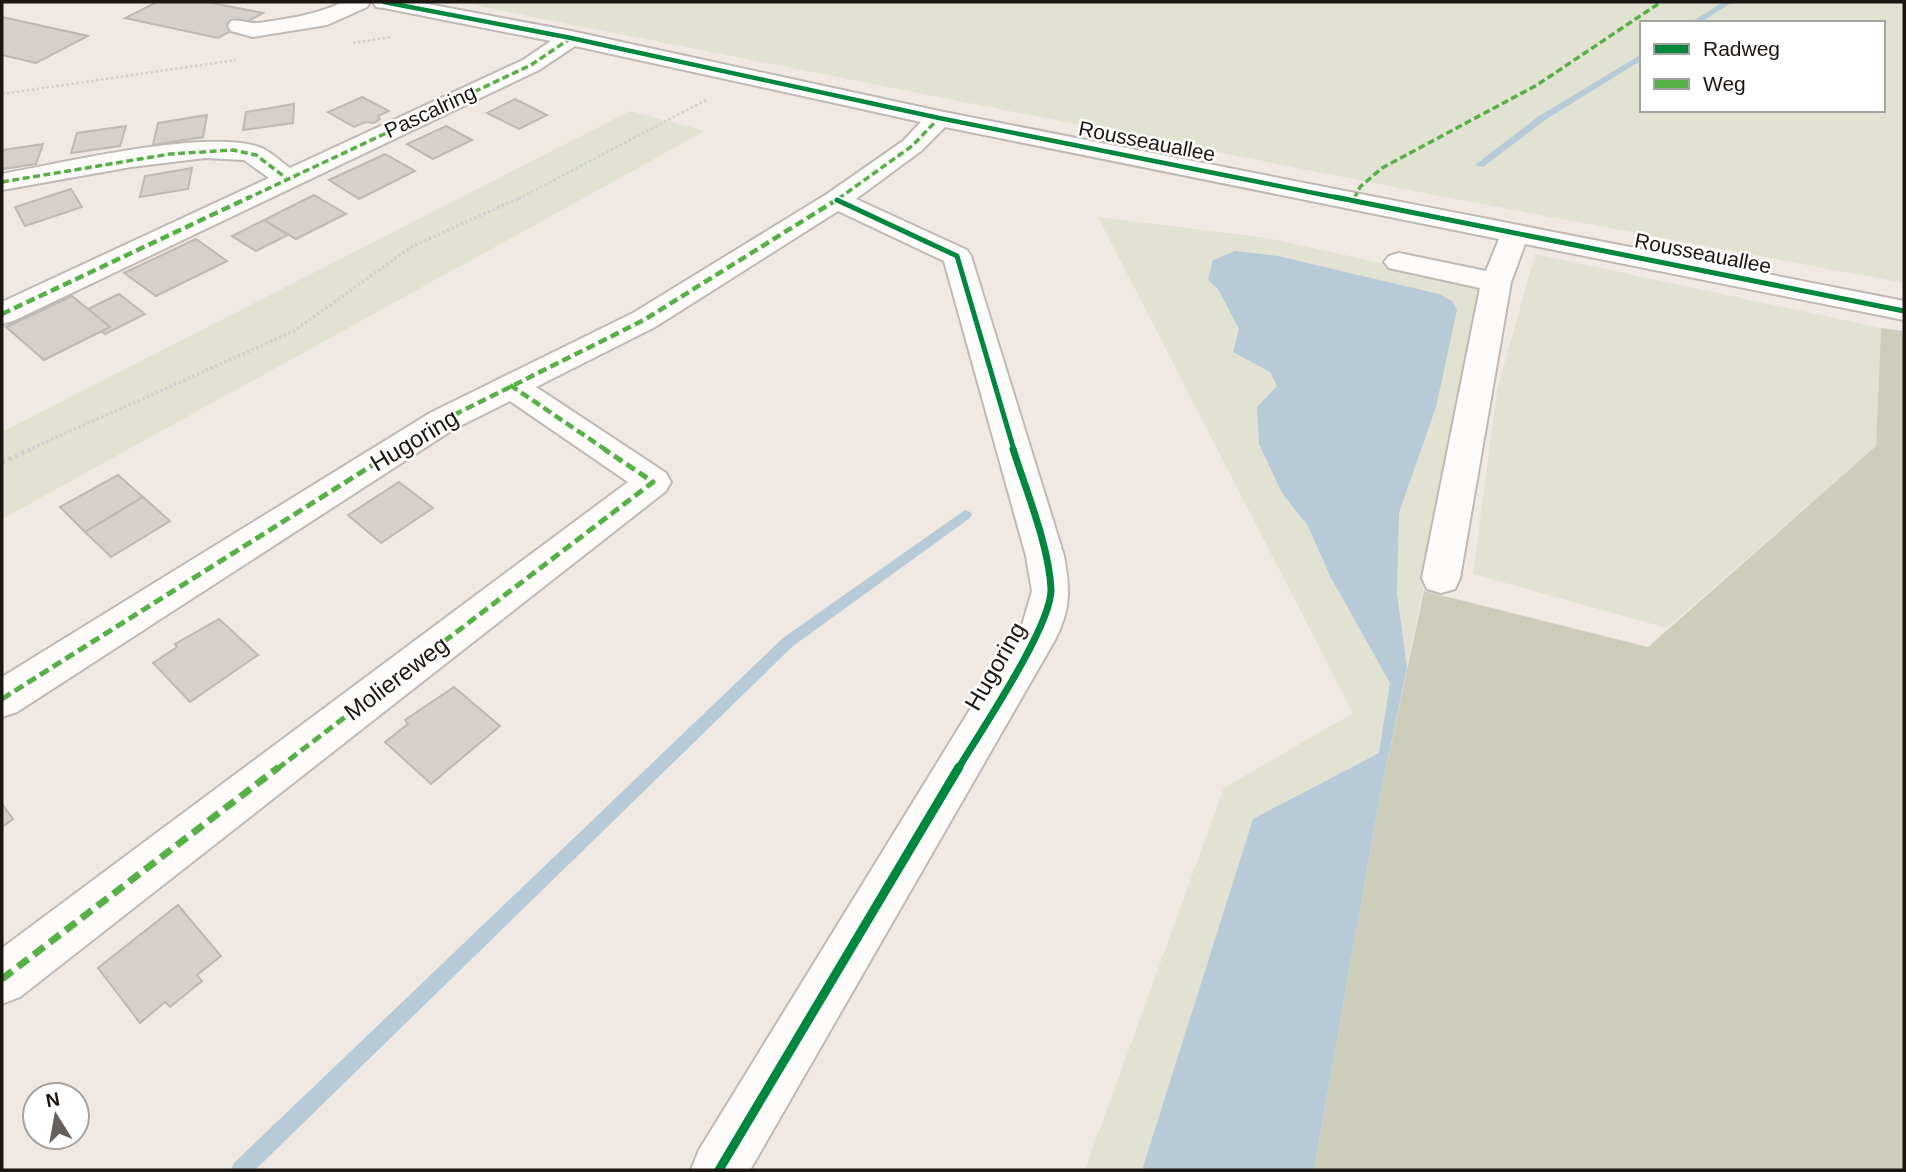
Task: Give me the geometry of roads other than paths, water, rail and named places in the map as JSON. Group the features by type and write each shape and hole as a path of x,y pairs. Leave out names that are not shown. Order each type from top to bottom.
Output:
{"street":[{"path":"239,26 253,30 327,18 359,2"},
{"name":"Rousseauallee","path":"384,2 571,38 939,118 1904,311"},
{"name":"Pascalring","path":"2,314 286,178 531,65 571,38"},
{"name":"Hugoring","path":"2,698 442,421 643,320 837,200 912,146 939,118"},
{"path":"2,182 227,149 250,152 286,178"},
{"name":"Hugoring","path":"719,1170 1041,629 1051,591 1045,556 957,256 837,200"},
{"path":"1441,578 1496,282 1516,232"},
{"path":"1399,262 1496,282"},
{"name":"Moliereweg","path":"2,979 653,482 510,386"}],"water":[{"path":"1235,251 1278,256 1439,294 1452,301 1457,310 1436,407 1399,513 1397,593 1407,668 1380,796 1314,1170 1142,1170 1253,819 1379,753 1390,683 1330,576 1308,526 1282,493 1259,444 1257,407 1277,386 1270,372 1233,352 1239,329 1218,289 1208,280 1213,260"}],"waterway":[{"path":"1697,21 1728,2"},
{"path":"1480,165 1542,118 1640,57"},
{"path":"241,1170 788,642 965,515"}]}
